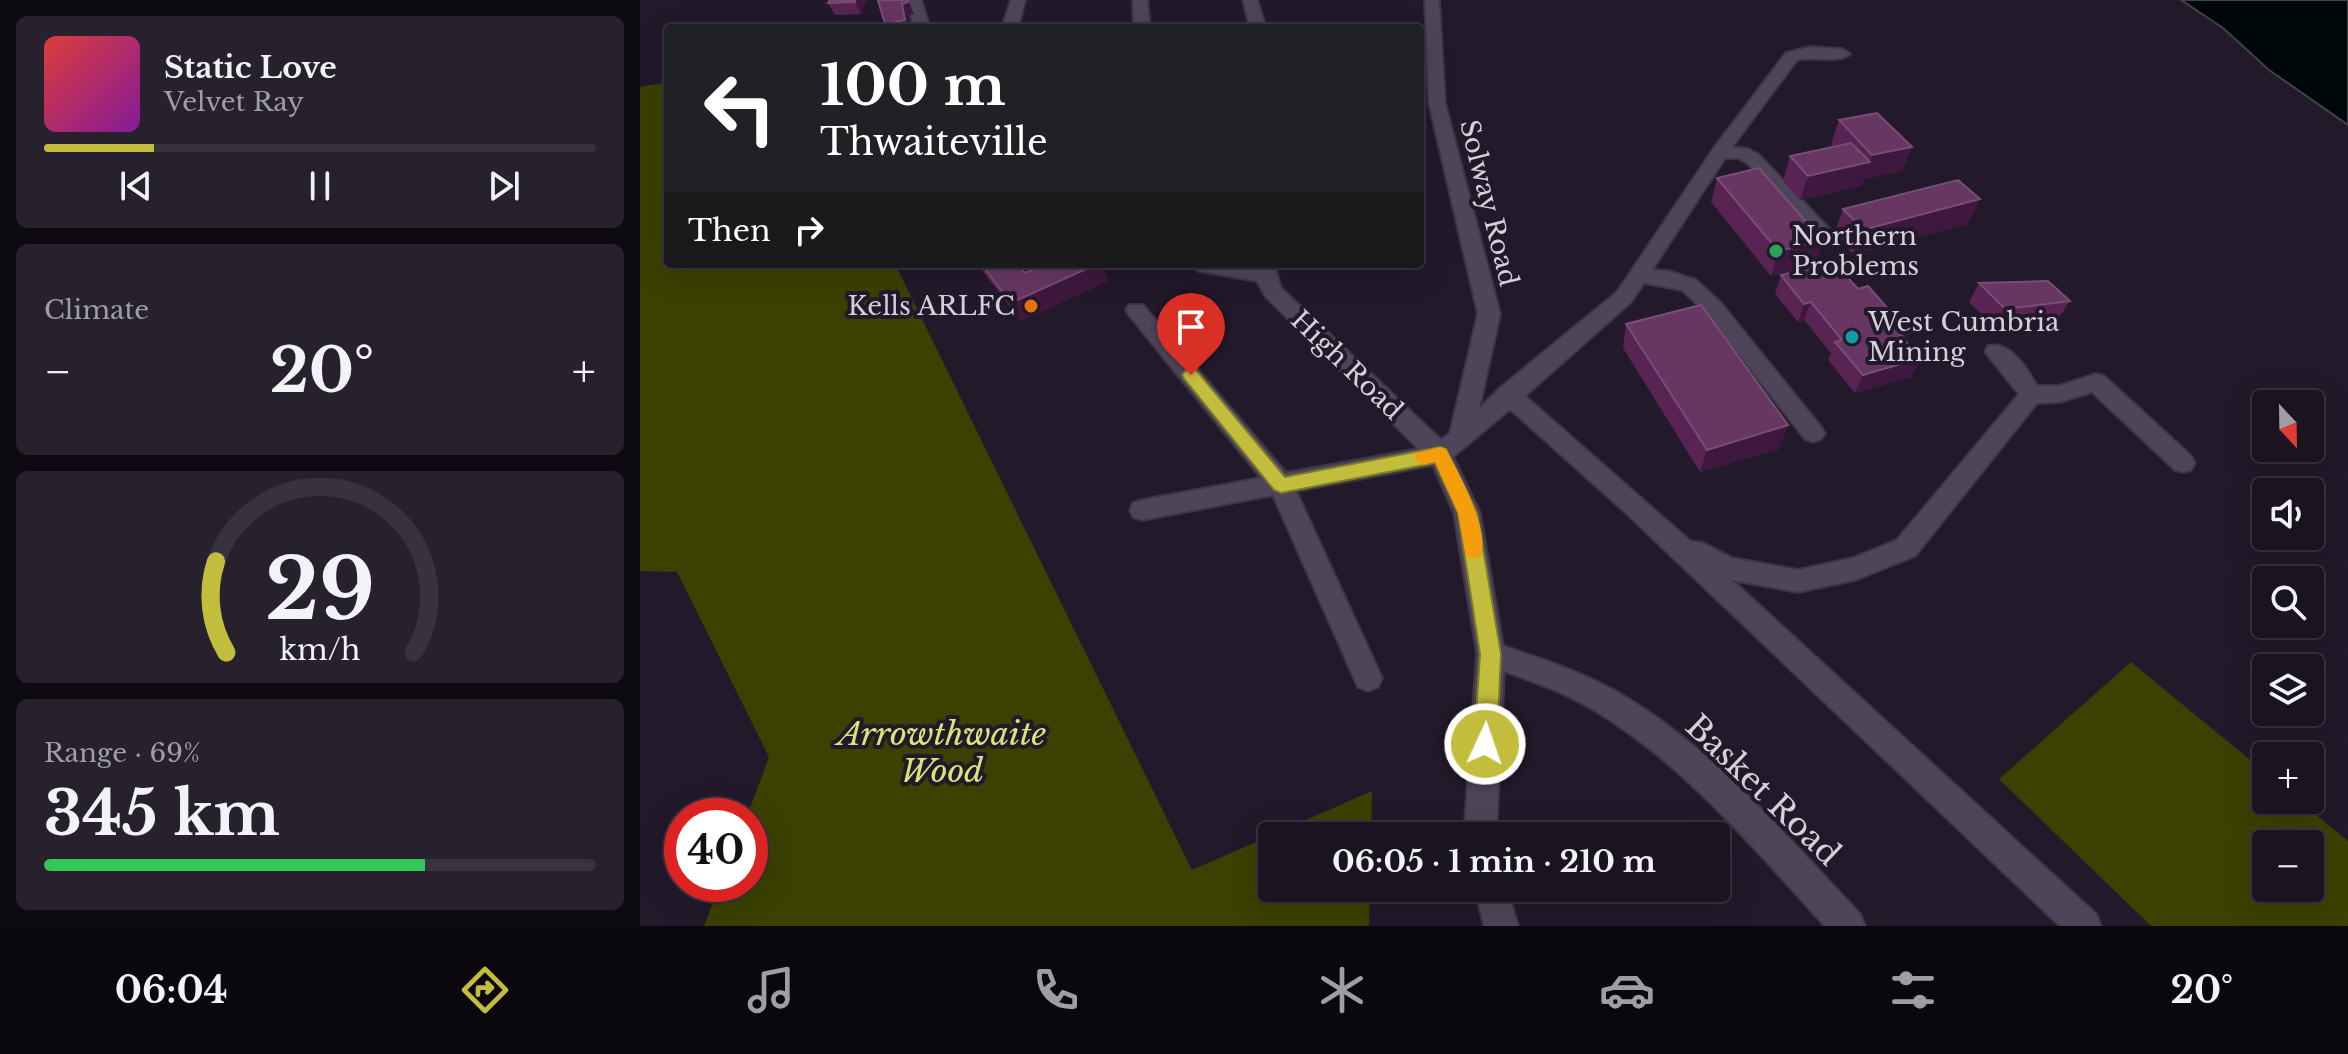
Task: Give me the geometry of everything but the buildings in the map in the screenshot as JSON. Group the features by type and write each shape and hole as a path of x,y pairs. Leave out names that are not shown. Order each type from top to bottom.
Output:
{"street":[{"path":"914,0 921,24"},
{"path":"1011,24 1018,0"},
{"path":"1140,0 1142,24"},
{"path":"1250,0 1257,24"},
{"name":"Solway Road","path":"1432,0 1429,105 1489,314 1461,438"},
{"path":"1142,510 1440,454 1624,297 1720,152 1792,56 1810,52 1842,54"},
{"path":"1720,152 1742,153 1753,159 1830,241"},
{"path":"1242,268 1264,270"},
{"name":"High Road","path":"1264,270 1273,292 1288,308 1440,454 1467,513 1491,654 1481,822"},
{"path":"1640,276 1668,278 1689,285 1713,307 1813,433"},
{"path":"1136,310 1281,485 1368,678"},
{"path":"1996,352 2019,375 2031,395"},
{"path":"1670,539 1728,568 1798,581 1855,569 1906,548 2031,395 2060,394 2096,382 2183,463"},
{"path":"1508,394 1670,539 2084,926"},
{"name":"Basket Road","path":"1491,654 1549,674 1608,702 1652,732 1709,779 1848,926"},
{"path":"1495,902 1501,926"}],"green space":[{"name":"Arrowthwaite Wood","path":"664,83 664,268 897,268 1192,870 1258,841 1258,902 1370,902 1369,926 704,926 713,902 768,902 768,798 754,798 769,757 677,572 640,571 640,87"},
{"path":"2131,662 2252,761 2252,814 2315,814 2348,841 2348,926 2151,926 1999,779"},
{"name":"Arrowthwaite Wood","path":"1372,791 1371,822 1301,822"}],"shaded area":[{"path":"2181,0 2348,0 2348,125 2269,70 2223,28"}],"slow traffic":[{"path":"1423,458 1440,454 1467,513 1473,551"}],"place":[{"name":"Northern Problems","path":"1776,251"},
{"name":"Kells ARLFC","path":"1031,306"},
{"name":"West Cumbria Mining","path":"1852,337"}],"route":[{"path":"1191,375 1281,485 1440,454 1467,513 1491,654 1485,744"}]}
